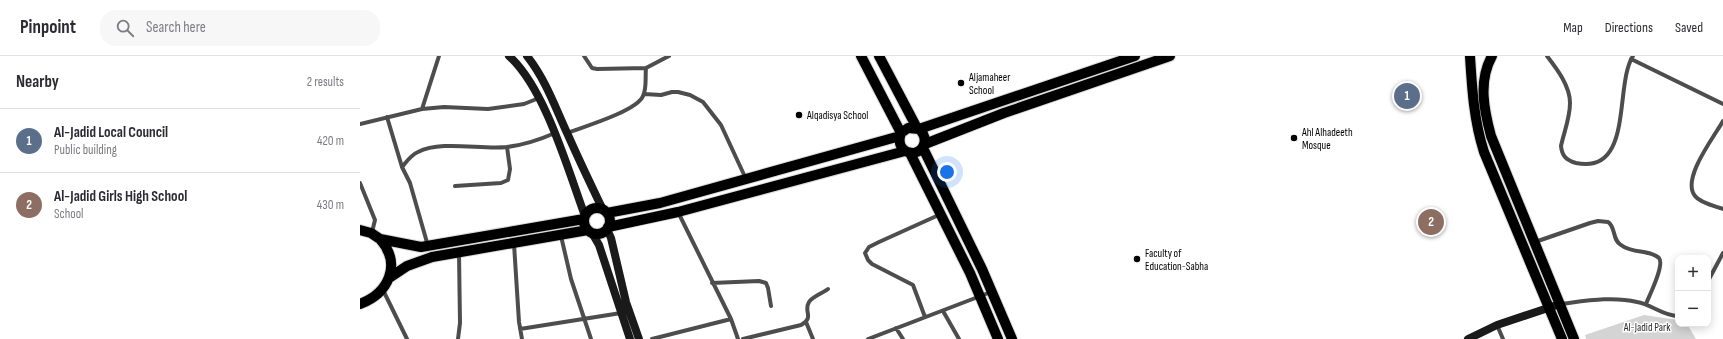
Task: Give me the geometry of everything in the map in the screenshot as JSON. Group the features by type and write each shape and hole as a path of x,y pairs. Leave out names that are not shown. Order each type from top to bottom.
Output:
{"main road":[{"path":"509,56 523,71 539,98 555,134 585,218 584,223 599,245 630,339"},
{"path":"527,56 543,80 610,222 608,228 626,302 639,339"},
{"path":"861,56 900,135 900,145 908,152 941,214 981,296 998,339"},
{"path":"879,56 918,128 924,135 924,146 992,292 1012,339"},
{"path":"380,239 416,247 428,247 585,218 593,209 605,211 660,203 746,180 900,135 908,128 918,128 1135,56"},
{"path":"389,278 407,266 432,257 561,236 590,232 597,234 608,228 678,212 908,152 917,152 924,146 1004,113 1170,56"},
{"path":"1470,56 1473,102 1479,137 1562,339"},
{"path":"1492,56 1484,81 1486,118 1496,151 1574,339"},
{"path":"360,230 371,233 380,239 388,247 391,258 389,278 383,290 366,302 360,304"},
{"path":"1468,339 1497,325 1560,304"}],"street":[{"path":"422,109 439,56"},
{"path":"584,56 592,68 598,69 646,68 668,56"},
{"path":"1547,56 1561,76 1568,90 1570,102 1561,146 1562,151 1566,158 1578,163 1595,162 1604,158 1612,148 1618,126 1624,82 1632,57 1723,104"},
{"path":"567,133 596,123 622,112 638,103 644,94 646,68"},
{"path":"644,94 661,95 678,92 690,95 702,102 721,125 746,180"},
{"path":"360,124 422,109 444,107 488,109 524,104 539,98"},
{"path":"387,117 402,167 410,183 428,247"},
{"path":"1723,120 1694,170 1690,190 1696,198 1723,209"},
{"path":"402,167 417,152 429,148 462,146 506,147 533,142 555,134"},
{"path":"455,186 501,183 508,180 510,169 506,147"},
{"path":"360,182 375,220 374,230 371,233"},
{"path":"678,212 730,319 738,339"},
{"path":"926,317 913,285 872,264 868,260 866,253 869,247 941,214"},
{"path":"1534,242 1598,220 1608,222 1613,228 1619,244 1624,247 1653,254 1658,257 1660,261 1658,275 1646,304"},
{"path":"561,236 571,279 591,339"},
{"path":"514,243 522,339"},
{"path":"1711,275 1723,252"},
{"path":"458,339 460,323 460,253"},
{"path":"712,283 766,283 771,306"},
{"path":"743,339 801,325 806,322 808,318 807,306 810,300 828,289"},
{"path":"383,290 407,339"},
{"path":"868,339 992,292"},
{"path":"1560,304 1631,300 1675,315"},
{"path":"944,311 959,339"},
{"path":"520,329 621,313"},
{"path":"652,339 730,319"},
{"path":"806,322 813,339"},
{"path":"1497,325 1503,339"},
{"path":"896,328 903,339"}],"green space":[{"name":"Al-Jadid Park","path":"1644,315 1675,320 1675,327 1689,327 1696,339 1586,339 1585,335"}],"place":[{"name":"Aljamaheer School","path":"961,83"},
{"name":"Al-Jadid Local Council","path":"1407,96"},
{"name":"Alqadisya School","path":"799,115"},
{"name":"Ahl Alhadeeth Mosque","path":"1294,138"},
{"name":"Al-Jadid Girls High School","path":"1431,222"},
{"name":"Faculty of Education-Sabha","path":"1137,259"}]}
